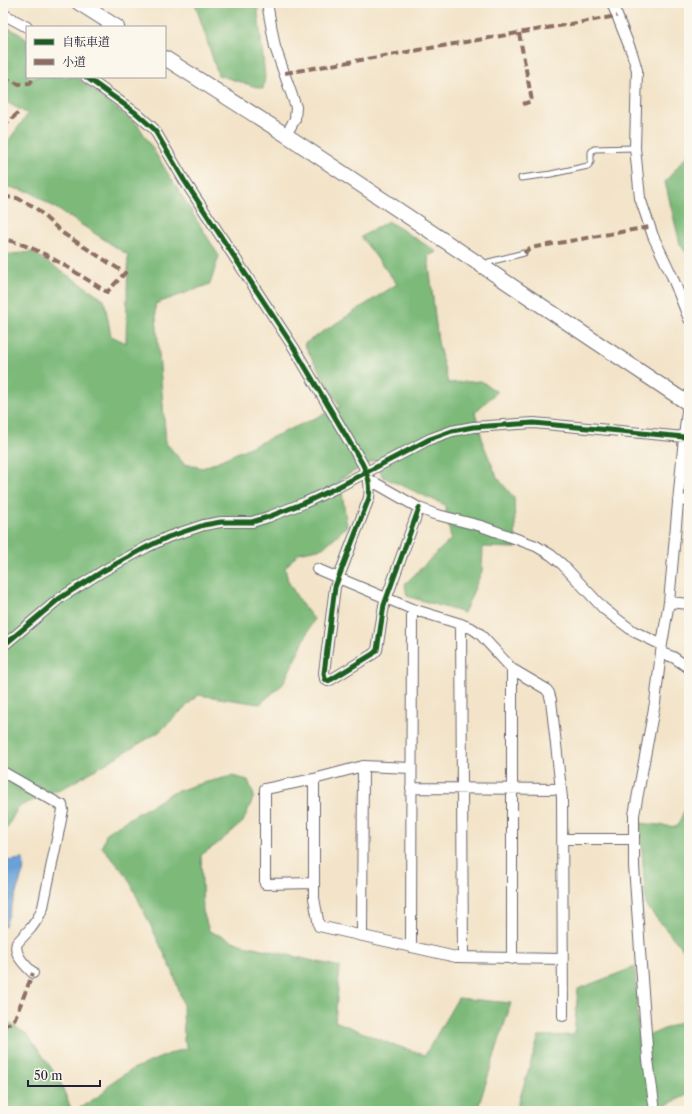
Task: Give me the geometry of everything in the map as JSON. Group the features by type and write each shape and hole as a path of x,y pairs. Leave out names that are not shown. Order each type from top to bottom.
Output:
{"street":[{"path":"79,3 115,26"},
{"path":"267,3 275,47 296,107 295,119 286,135"},
{"path":"612,3 632,53 637,70 635,148 638,184 644,213 652,236 672,276 689,319"},
{"path":"3,14 26,26"},
{"path":"166,59 286,135 483,267 688,400 669,602 661,648 655,703 635,805 634,866 648,1060 655,1111"},
{"path":"87,78 136,113 154,129 184,180 294,348 368,476 371,488 369,498 335,586 324,673 325,679 328,681 374,654 384,605 419,508"},
{"path":"3,646 60,598 103,571 154,544 186,530 204,525 221,522 252,522 268,517 368,476 430,439 452,431 473,427 534,423 684,437"},
{"path":"368,476 419,508 434,514 481,526 536,546 551,555 563,565 603,608 613,616 632,631 658,643 661,648 689,668"},
{"path":"678,500 689,500"},
{"path":"317,569 386,599 412,609 461,624 480,634 512,669 546,689 549,693 552,700 561,789 563,839 563,1016"},
{"path":"669,602 689,604"},
{"path":"411,947 412,609"},
{"path":"461,624 463,957"},
{"path":"512,669 512,959"},
{"path":"314,883 265,884 265,789 314,779 362,766 411,768"},
{"path":"362,766 362,935"},
{"path":"3,772 62,805 63,810 46,899 38,918 15,947 18,956 33,973"},
{"path":"314,779 314,898 319,926 463,957 562,959"},
{"path":"411,788 561,789"},
{"path":"563,839 634,839"}],"lane":[{"path":"521,178 551,174 588,166 591,162 591,152 594,149 635,148"},
{"path":"483,267 490,262 524,253"}],"green space":[{"path":"195,3 257,3 265,77 263,89 218,75"},
{"path":"3,25 26,39 26,78 77,78 138,125 219,256 210,284 155,304 166,443 184,464 203,468 340,407 304,344 397,284 361,237 388,221 437,252 428,256 438,342 448,383 481,381 497,392 475,412 484,446 497,477 514,498 516,548 483,547 482,571 464,613 407,596 405,584 451,539 445,505 383,477 375,460 340,479 347,526 323,548 298,553 285,568 288,581 300,602 314,619 283,684 260,704 198,695 159,732 69,785 18,807 3,836 3,255 32,252 104,299 111,336 126,343 128,255 31,192 3,186 3,148 28,114 8,103 3,97"},
{"path":"689,153 689,257 680,244 665,182"},
{"path":"232,776 248,780 254,796 243,822 217,844 201,855 203,911 209,931 240,944 340,967 335,1021 388,1043 425,1055 458,998 511,1003 477,1111 75,1111 102,1094 112,1082 133,1069 174,1052 188,1048 184,1041 183,1004 173,972 127,876 102,847 107,832 170,794 195,785"},
{"path":"689,800 689,960 686,953 646,906 640,823 677,827"},
{"path":"635,967 639,1040 689,1018 689,1094 654,1111 516,1111 539,1036 574,1035 578,989"},
{"path":"3,1019 28,1035 59,1079 72,1111 3,1111"}],"water":[{"path":"3,859 10,861 23,859 24,866 5,926 3,926"}],"marked path":[{"path":"285,73 617,16"},
{"path":"519,33 532,101 523,104"},
{"path":"3,78 19,84 30,83 34,78"},
{"path":"3,127 18,113"},
{"path":"3,197 17,198 35,207 64,234 125,273 107,292 44,254 3,239"},
{"path":"524,253 530,248 649,227"},
{"path":"3,1026 11,1023 15,1018 33,973"}],"cycle path":[{"path":"87,78 136,113 154,129 184,180 294,348 366,472 369,484 369,498 335,587 324,673 325,679 328,681 373,654 377,650 384,605 419,508"},
{"path":"3,646 60,598 103,571 147,547 168,537 204,525 221,522 252,522 268,517 304,503 430,439 452,431 473,427 534,423 684,437"}]}
